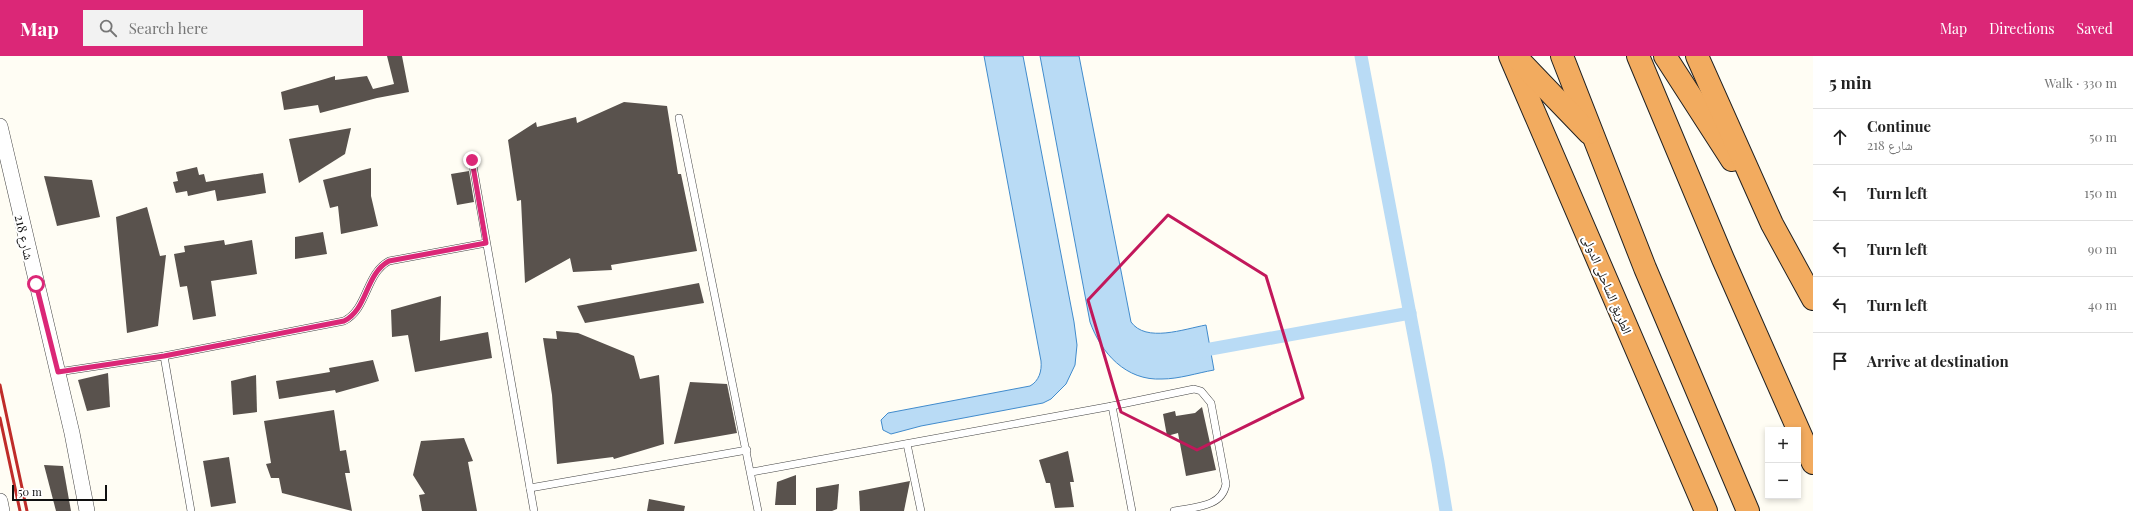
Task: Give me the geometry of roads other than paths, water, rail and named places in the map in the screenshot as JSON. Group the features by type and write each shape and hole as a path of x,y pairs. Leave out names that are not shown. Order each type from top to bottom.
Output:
{"highway":[{"name":"الطريق الساحلى الدولى","path":"1510,56 1706,511"},
{"path":"1516,56 1598,143"},
{"path":"1562,56 1598,143 1645,268 1748,511"},
{"path":"1638,56 1723,259 1780,384 1813,463"},
{"path":"1665,56 1772,224 1813,299"},
{"path":"1697,56 1772,224"}],"street":[{"name":"شارع 218","path":"0,126 34,277 58,372 87,511"},
{"path":"0,501 2,511"}],"lane":[{"path":"679,118 752,472 758,511"},
{"path":"472,160 534,511"},
{"path":"58,372 164,356 344,321 355,313 374,275 382,265 389,261 486,243"},
{"path":"164,356 191,511"},
{"path":"752,472 1112,406 1194,389 1201,391 1212,403 1226,484 1225,491 1217,502 1174,511"},
{"path":"1112,406 1132,511"},
{"path":"907,444 921,511"},
{"path":"530,488 747,450"}],"water":[{"path":"984,56 1023,56 1074,322 1077,345 1075,365 1066,384 1051,399 1043,403 921,426 891,434 883,430 881,420 888,413 1030,386 1038,379 1041,368 1041,361"},
{"path":"1040,56 1079,56 1131,322 1146,332 1156,333 1166,333 1206,325 1214,370 1168,379 1149,378 1126,370 1108,354 1101,344 1090,322"}],"waterway":[{"path":"1361,56 1446,511"},
{"path":"1194,352 1410,313"}],"railway":[{"path":"0,385 27,511"},
{"path":"0,418 20,511"}]}
